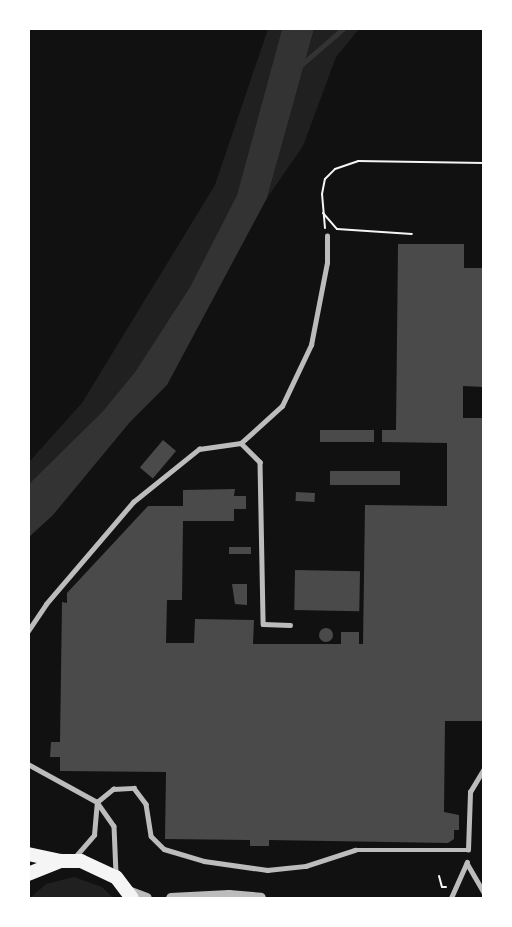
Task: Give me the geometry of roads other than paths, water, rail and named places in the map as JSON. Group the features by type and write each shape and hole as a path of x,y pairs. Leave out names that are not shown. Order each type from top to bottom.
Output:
{"main road":[{"path":"28,854 94,864 116,877 130,895"},
{"path":"28,874 65,860"}],"street":[{"path":"130,895 147,898"},
{"path":"171,898 229,895 261,898"}],"lane":[{"path":"28,631 46,604 134,502 199,449 241,444 282,406 311,345 327,263 327,236"},
{"path":"241,444 260,462 263,624 290,625"},
{"path":"28,764 97,802 114,826 116,877"},
{"path":"65,860 94,835 97,802 113,789 134,788 146,804 151,836 164,849 223,864 287,870 355,850 468,850 470,792 483,769"},
{"path":"451,898 467,862 483,892"}],"waterway":[{"path":"300,66 344,28"}]}
